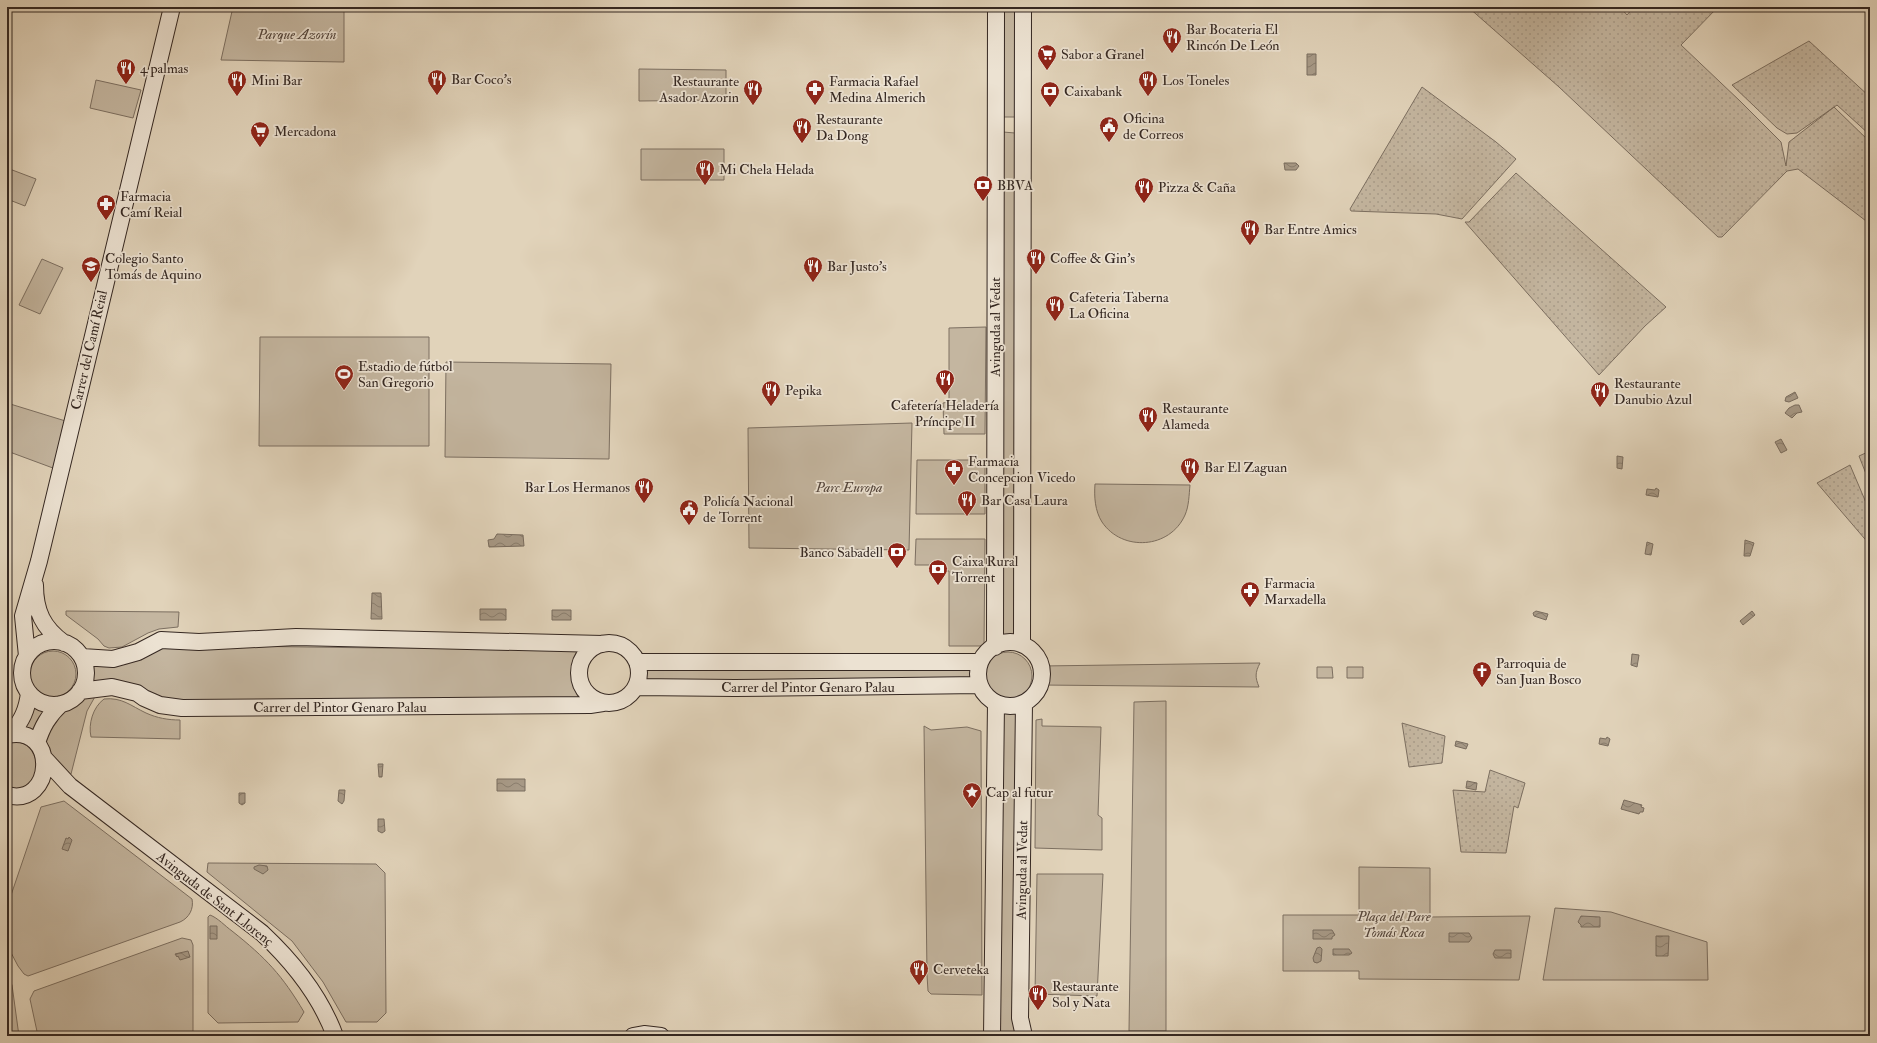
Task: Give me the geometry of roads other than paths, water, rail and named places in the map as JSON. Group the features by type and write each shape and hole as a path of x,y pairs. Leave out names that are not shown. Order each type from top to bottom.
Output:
{"street":[{"name":"Carrer del Camí Reial","path":"27,656 23,616 35,577 172,7"},
{"name":"Avinguda al Vedat","path":"995,647 996,7"},
{"name":"Avinguda al Vedat","path":"1022,644 1023,7"},
{"name":"Carrer del Camí Reial","path":"35,577 35,597 40,616 53,635 64,643"},
{"path":"82,657 113,659 138,652 161,640 199,642 296,637 616,644 626,648 637,662 639,669 636,687 622,700 614,703 603,703 591,698 584,690 579,680 579,668 582,659 592,648 603,644"},
{"path":"9,734 29,738 37,743 42,725 51,713 80,691 83,685 86,671 82,657 71,646 64,643 53,641 42,643 32,650 27,656 24,663 22,679 29,693 40,701 47,704 61,704"},
{"path":"1011,642 1022,644 1033,652 1040,661 1042,675 1040,686 1033,696 1024,703 1007,706 996,703 986,694 980,685 978,673 980,662 989,650 995,647 1011,642"},
{"name":"Carrer del Pintor Genaro Palau","path":"637,662 980,662"},
{"name":"Carrer del Pintor Genaro Palau","path":"636,687 735,688 980,685"},
{"name":"Carrer del Pintor Genaro Palau","path":"80,691 112,687 137,693 160,705 182,708 590,705 603,703"},
{"path":"9,734 23,719 28,706 29,693"},
{"name":"Avinguda al Vedat","path":"992,1036 996,703"},
{"name":"Avinguda al Vedat","path":"1024,703 1020,1018 1024,1036"},
{"name":"Avinguda de Sant Llorenç","path":"37,743 45,760 69,785 267,938 286,956 311,988 335,1036"},
{"path":"8,796 28,792 39,783 45,768 45,760"},
{"path":"39,783 69,785"},
{"path":"633,1036 644,1034 661,1036"}],"water":[{"path":"1307,54 1316,54 1316,75 1307,75"},
{"path":"1284,163 1296,163 1299,166 1296,170 1285,170"},
{"path":"1795,392 1798,398 1789,402 1785,401 1786,397"},
{"path":"1799,405 1802,412 1797,413 1792,418 1785,413 1789,408"},
{"path":"1781,439 1787,450 1781,453 1775,442"},
{"path":"1617,456 1623,457 1622,469 1617,468"},
{"path":"1656,488 1659,490 1658,497 1646,495 1647,489 1655,490"},
{"path":"497,534 523,535 524,546 489,547 488,540 494,539"},
{"path":"1745,540 1754,543 1750,556 1744,556"},
{"path":"1647,542 1653,544 1651,555 1645,554"},
{"path":"372,593 381,593 382,619 371,619"},
{"path":"480,609 506,609 506,620 480,620"},
{"path":"552,610 571,610 571,620 552,620"},
{"path":"1536,611 1548,614 1546,620 1534,616 1533,613"},
{"path":"1752,611 1755,615 1743,625 1740,621"},
{"path":"1632,654 1639,655 1637,667 1631,665"},
{"path":"1607,737 1610,739 1608,746 1599,744 1600,738 1606,739"},
{"path":"1456,741 1468,744 1466,749 1455,746"},
{"path":"378,764 383,764 382,777 379,777"},
{"path":"497,779 525,779 525,791 497,791"},
{"path":"1467,781 1477,783 1476,790 1466,788"},
{"path":"339,790 345,790 344,801 342,804 338,801"},
{"path":"239,793 245,793 245,803 242,805 239,803"},
{"path":"1624,800 1642,805 1641,807 1644,808 1643,812 1640,812 1639,814 1621,809"},
{"path":"378,819 384,819 385,831 382,833 378,831"},
{"path":"69,837 72,840 68,851 62,849 66,838 68,839"},
{"path":"259,865 267,866 268,870 263,874 254,869 254,867"},
{"path":"1581,916 1600,917 1600,927 1581,927 1578,922"},
{"path":"210,926 217,926 217,939 210,939"},
{"path":"1313,930 1332,930 1335,935 1332,939 1313,939"},
{"path":"1449,933 1469,933 1472,938 1469,942 1449,942"},
{"path":"1656,936 1669,936 1668,956 1656,956"},
{"path":"1320,947 1322,949 1321,961 1317,963 1314,962 1313,958 1317,948"},
{"path":"1333,949 1349,949 1352,953 1349,955 1333,955"},
{"path":"1495,950 1511,950 1511,958 1495,958 1493,954"},
{"path":"188,951 190,957 180,960 175,954"}],"place":[{"name":"Bar Bocateria El Rincón De León","path":"1172,54"},
{"name":"Sabor a Granel","path":"1047,71"},
{"name":"4 palmas","path":"126,85"},
{"name":"Bar Coco's","path":"437,96"},
{"name":"Mini Bar","path":"237,97"},
{"name":"Los Toneles","path":"1148,97"},
{"name":"Restaurante Asador Azorin","path":"753,106"},
{"name":"Farmacia Rafael Medina Almerich","path":"815,106"},
{"name":"Caixabank","path":"1050,108"},
{"name":"Oficina de Correos","path":"1109,143"},
{"name":"Restaurante Da Dong","path":"802,144"},
{"name":"Mercadona","path":"260,148"},
{"name":"Mi Chela Helada","path":"705,186"},
{"name":"BBVA","path":"983,202"},
{"name":"Pizza & Caña","path":"1144,204"},
{"name":"Farmacia Camí Reial","path":"106,221"},
{"name":"Bar Entre Amics","path":"1250,246"},
{"name":"Coffee & Gin's","path":"1036,275"},
{"name":"Colegio Santo Tomás de Aquino","path":"91,283"},
{"name":"Bar Justo's","path":"813,283"},
{"name":"Cafeteria Taberna La Oficina","path":"1055,322"},
{"name":"Estadio de fútbol San Gregorio","path":"344,391"},
{"name":"Cafetería Heladería Príncipe II","path":"945,396"},
{"name":"Pepika","path":"771,407"},
{"name":"Restaurante Danubio Azul","path":"1600,408"},
{"name":"Restaurante Alameda","path":"1148,433"},
{"name":"Bar El Zaguan","path":"1190,484"},
{"name":"Farmacia Concepcion Vicedo","path":"954,486"},
{"name":"Bar Los Hermanos","path":"644,504"},
{"name":"Bar Casa Laura","path":"967,517"},
{"name":"Policía Nacional de Torrent","path":"689,526"},
{"name":"Banco Sabadell","path":"897,569"},
{"name":"Caixa Rural Torrent","path":"938,586"},
{"name":"Farmacia Marxadella","path":"1250,608"},
{"name":"Parroquia de San Juan Bosco","path":"1482,688"},
{"name":"Cap al futur","path":"972,809"},
{"name":"Cerveteka","path":"919,986"},
{"name":"Restaurante Sol y Nata","path":"1038,1011"}],"park label":[{"name":"Parque Azorín","path":"297,34"},
{"name":"Parc Europa","path":"849,487"},
{"name":"Plaça del Pare Tomás Roca","path":"1394,924"}]}
